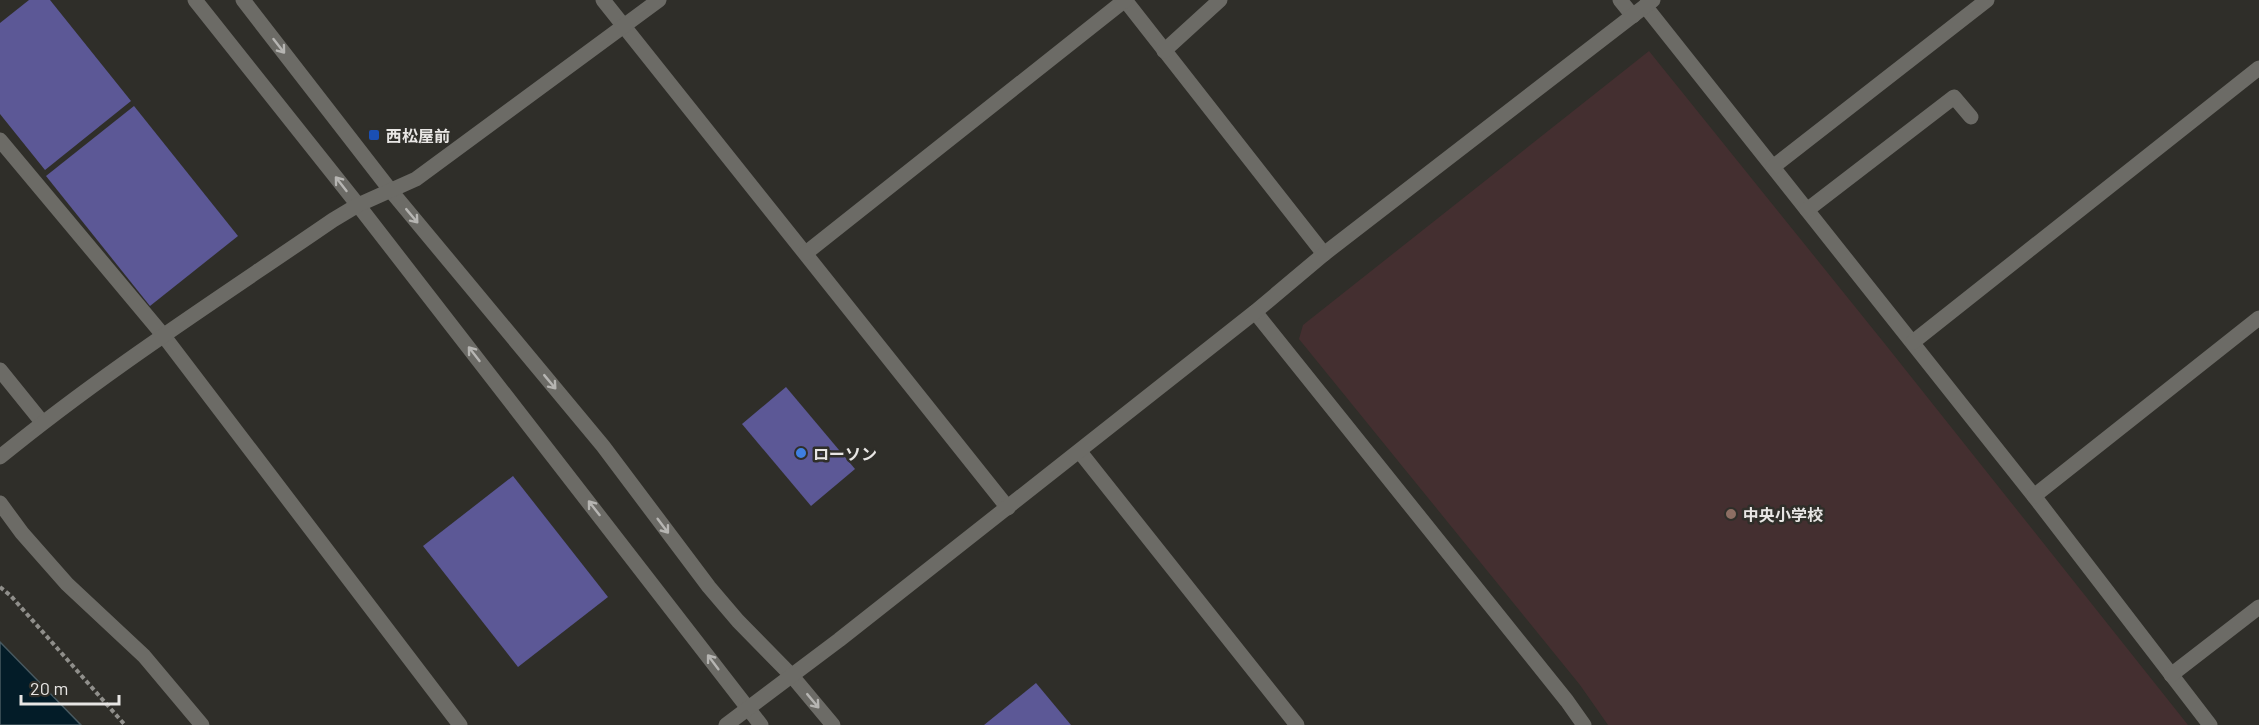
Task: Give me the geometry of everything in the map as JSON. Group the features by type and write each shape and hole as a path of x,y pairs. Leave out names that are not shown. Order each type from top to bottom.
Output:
{"street":[{"path":"195,0 358,205 761,725"},
{"path":"243,0 391,191 603,446 709,587 738,621 792,676 833,725"},
{"path":"603,0 1008,508"},
{"path":"0,457 42,422 163,335 358,205 416,179 659,0"},
{"path":"806,253 1125,0 1324,254"},
{"path":"1164,51 1220,0"},
{"path":"1620,0 1633,16"},
{"path":"1773,167 1986,0"},
{"path":"726,725 1080,452 1324,254 1649,3 1773,167 2034,496 2210,725"},
{"path":"1912,342 2259,68"},
{"path":"1807,210 1954,97 1971,117"},
{"path":"0,140 163,335 460,725"},
{"path":"1255,312 1584,725"},
{"path":"2034,496 2259,318"},
{"path":"0,370 42,422"},
{"path":"1080,452 1297,725"},
{"path":"0,503 22,533 68,584 144,656 202,725"},
{"path":"2171,675 2259,607"}],"path":[{"path":"0,587 11,596 124,725"}],"shaded area":[{"name":"中央小学校","path":"1649,51 2188,725 1608,725 1580,685 1299,339 1303,325"}],"water":[{"path":"0,642 81,725 0,725"}],"building":[{"path":"29,0 50,0 131,101 45,170 0,114 0,23"},
{"path":"134,106 238,236 150,306 46,176"},
{"path":"786,387 855,469 811,506 742,424"},
{"path":"513,476 608,597 518,667 423,546"},
{"path":"1036,683 1071,725 984,725"}],"place":[{"name":"西松屋前","path":"374,135"},
{"name":"ローソン","path":"801,453"},
{"name":"中央小学校","path":"1731,514"}]}
